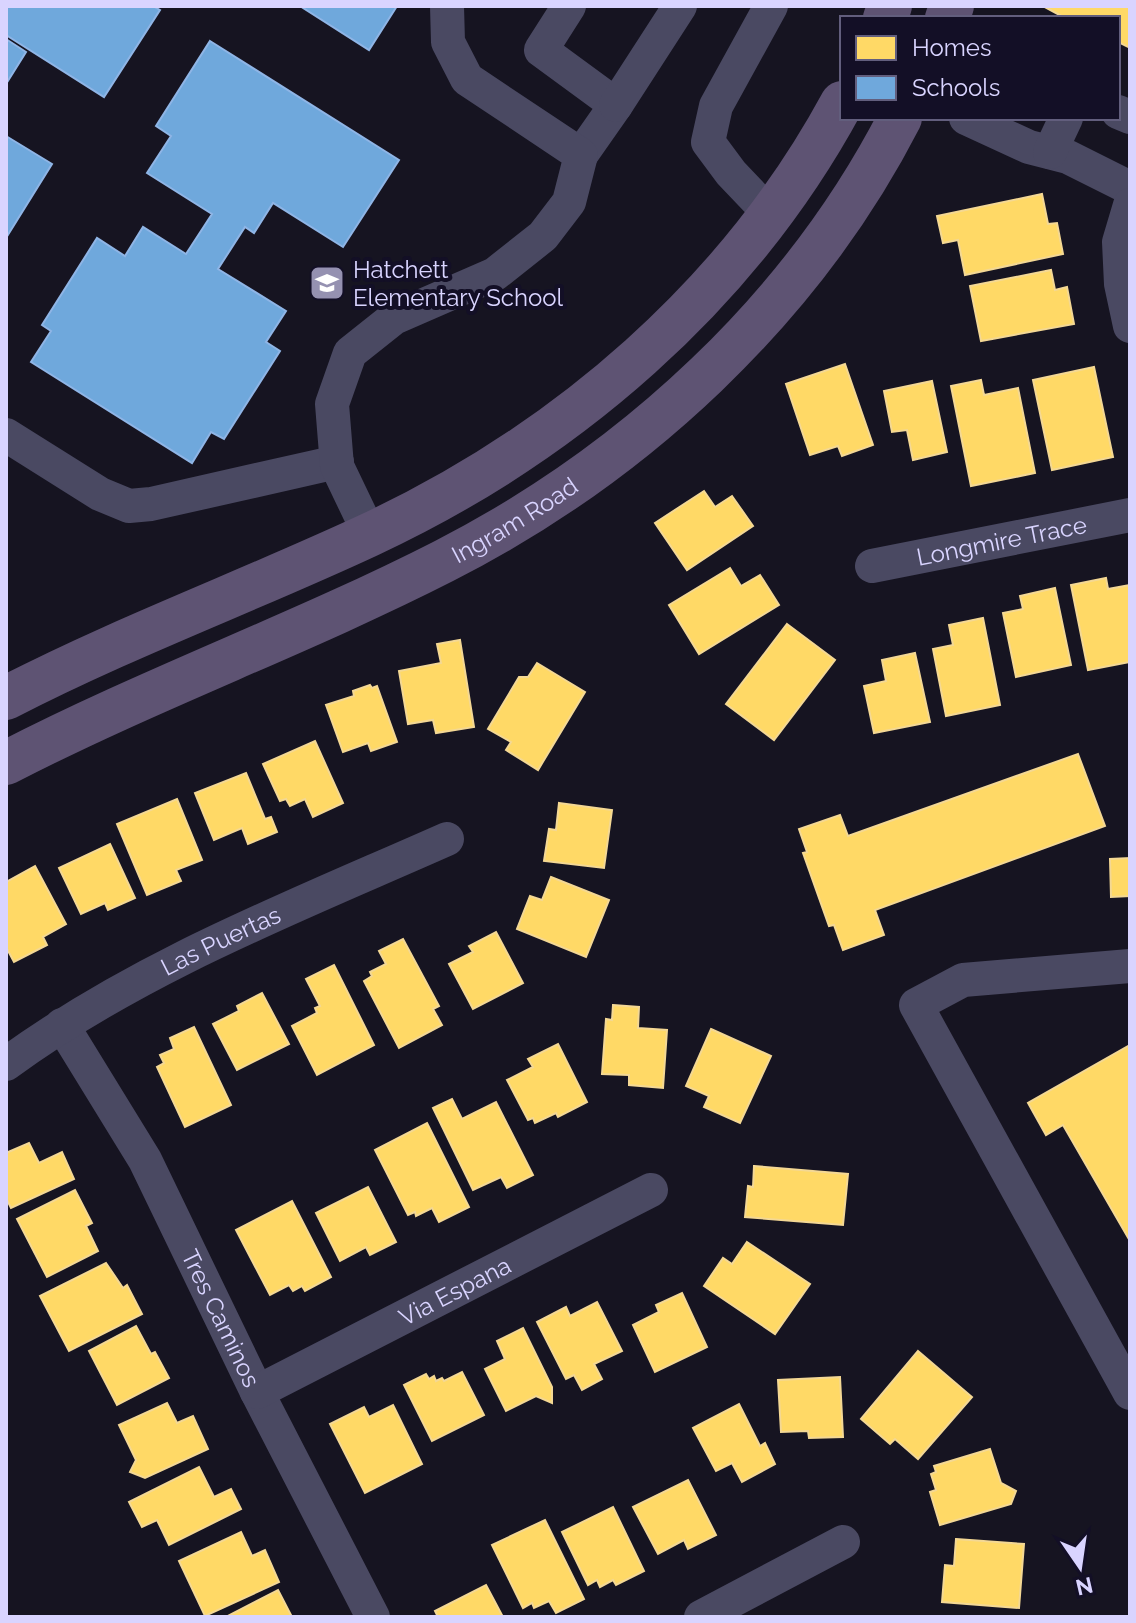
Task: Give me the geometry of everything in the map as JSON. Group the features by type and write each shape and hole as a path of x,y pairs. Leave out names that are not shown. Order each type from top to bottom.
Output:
{"main road":[{"path":"6,698 79,662 370,535 480,477 533,443 639,359 687,312 771,215 840,106"},
{"name":"Ingram Road","path":"6,763 115,709 396,585 559,494 649,427 740,339 782,293 856,194 899,120"},
{"path":"559,494 589,444 703,339 759,278 776,238 771,215"},
{"path":"370,535 396,585"}],"street":[{"path":"447,6 448,42 467,79 581,155"},
{"path":"569,6 541,50 616,105"},
{"path":"370,535 337,462 332,404 350,353 394,318 495,274 543,236 569,202 581,155 680,6"},
{"path":"771,6 716,106 708,142 731,173 771,215"},
{"path":"970,120 1029,147 1068,157 1130,188"},
{"path":"1050,152 1065,120"},
{"path":"1130,205 1119,242 1121,284 1130,326"},
{"path":"6,435 100,494 129,506 151,504 337,462"},
{"name":"Longmire Trace","path":"872,566 1130,515"},
{"name":"Las Puertas","path":"6,1064 62,1025 173,962 447,839"},
{"path":"1130,966 963,980 916,1005 1130,1393"},
{"name":"Tres Caminos","path":"62,1025 145,1160 257,1392 373,1617"},
{"name":"Via Espana","path":"257,1392 651,1190"},
{"path":"701,1617 843,1542"}],"building: Homes":[{"path":"1043,6 1130,6 1130,48 1120,43 1120,16 1061,16"},
{"path":"1042,194 1048,224 1057,223 1063,254 965,275 958,240 943,243 937,216"},
{"path":"1051,270 1055,290 1067,287 1074,324 981,341 970,286"},
{"path":"845,364 873,445 842,456 838,446 810,455 786,384"},
{"path":"1094,367 1113,457 1052,470 1033,380"},
{"path":"981,380 984,395 1018,388 1035,473 971,486 951,386"},
{"path":"932,381 947,452 913,460 907,430 892,432 884,391"},
{"path":"704,491 715,507 732,496 753,526 687,570 655,523"},
{"path":"730,568 741,586 760,575 779,605 699,654 669,605"},
{"path":"1106,578 1108,589 1130,585 1130,662 1088,670 1071,585"},
{"path":"1055,588 1071,665 1016,677 1003,613 1023,609 1020,596"},
{"path":"983,618 1000,705 946,716 933,649 953,645 949,625"},
{"path":"787,624 835,660 774,740 726,704"},
{"path":"460,640 474,727 436,733 433,720 408,724 399,671 441,663 437,644"},
{"path":"915,653 930,722 874,733 864,686 886,681 882,660"},
{"path":"537,663 585,692 538,770 506,750 511,742 488,729 519,677 528,677"},
{"path":"370,685 372,688 377,686 397,742 371,751 368,743 343,752 326,705 354,696 353,691"},
{"path":"315,741 343,803 313,817 305,799 290,806 286,799 280,801 263,764"},
{"path":"1078,754 1105,826 875,910 884,935 843,950 834,925 829,926 803,853 807,852 799,829 840,815 848,836"},
{"path":"246,773 265,819 271,817 277,832 248,844 242,828 214,840 195,793"},
{"path":"177,799 202,860 176,870 181,881 147,895 117,824"},
{"path":"559,803 612,810 604,868 544,861 549,829 556,830"},
{"path":"110,844 135,898 108,910 105,903 81,914 59,868"},
{"path":"1130,858 1130,896 1111,897 1110,859"},
{"path":"35,866 66,924 43,937 47,945 14,962 6,947 6,882"},
{"path":"551,877 609,900 586,957 517,929 530,896 542,900"},
{"path":"496,932 523,983 473,1009 449,964 473,952 469,946"},
{"path":"403,939 439,1006 433,1009 442,1025 399,1048 364,981 372,976 370,972 386,964 379,951"},
{"path":"334,965 374,1045 317,1075 292,1026 317,1013 315,1008 320,1006 306,979"},
{"path":"262,993 289,1044 237,1070 213,1024 239,1011 237,1006"},
{"path":"613,1005 639,1007 638,1028 667,1030 663,1088 629,1085 629,1075 602,1074 606,1019 612,1020"},
{"path":"194,1027 231,1105 185,1127 157,1067 164,1063 160,1055 174,1049 170,1038"},
{"path":"711,1029 771,1056 740,1123 704,1107 709,1096 686,1086"},
{"path":"558,1044 587,1102 558,1117 556,1113 535,1123 533,1118 528,1120 507,1080 533,1067 528,1059"},
{"path":"1130,1045 1130,1241 1063,1125 1046,1135 1028,1103"},
{"path":"452,1099 462,1119 496,1102 533,1175 507,1188 501,1177 473,1190 433,1108"},
{"path":"427,1123 469,1207 439,1222 432,1208 416,1216 415,1212 408,1215 375,1150"},
{"path":"29,1143 39,1163 62,1152 74,1179 11,1208 6,1198 6,1153"},
{"path":"754,1166 848,1174 843,1225 745,1217 748,1186 753,1187"},
{"path":"368,1187 396,1242 370,1255 366,1247 340,1261 316,1213"},
{"path":"75,1190 92,1223 86,1226 98,1251 47,1277 17,1219"},
{"path":"292,1201 331,1277 305,1291 302,1286 293,1291 289,1285 270,1295 236,1230"},
{"path":"747,1242 810,1284 775,1334 704,1286 723,1258 732,1264"},
{"path":"106,1263 123,1288 127,1285 142,1314 69,1351 40,1296"},
{"path":"682,1293 707,1347 655,1372 633,1325 659,1312 656,1305"},
{"path":"597,1302 622,1351 594,1364 602,1379 582,1390 574,1375 566,1379 537,1322 566,1307 570,1316"},
{"path":"136,1326 169,1378 117,1405 89,1351"},
{"path":"523,1328 552,1387 552,1403 536,1396 506,1411 485,1369 505,1359 497,1341"},
{"path":"918,1351 972,1397 918,1459 895,1439 890,1444 861,1419"},
{"path":"462,1372 484,1415 432,1441 404,1385 426,1374 429,1379 434,1376 436,1381 442,1378 444,1381"},
{"path":"840,1377 843,1437 809,1438 808,1431 781,1432 778,1380"},
{"path":"167,1403 177,1423 193,1416 208,1449 145,1478 130,1472 136,1460 119,1425"},
{"path":"739,1404 760,1446 765,1443 775,1464 742,1482 732,1463 716,1471 693,1428"},
{"path":"393,1405 422,1464 365,1493 330,1424 364,1407 369,1417"},
{"path":"990,1449 1001,1483 1016,1491 1011,1504 940,1525 930,1492 936,1490 931,1474 936,1472 934,1466"},
{"path":"199,1467 214,1497 231,1489 241,1509 169,1545 157,1520 142,1527 129,1502"},
{"path":"688,1480 716,1535 688,1549 684,1540 658,1554 633,1507"},
{"path":"613,1507 644,1571 616,1585 613,1580 600,1587 597,1580 588,1585 562,1532"},
{"path":"545,1520 584,1599 556,1613 549,1601 534,1608 532,1603 523,1608 492,1545"},
{"path":"241,1532 252,1556 265,1550 279,1582 205,1616 179,1561"},
{"path":"956,1539 1024,1544 1019,1608 942,1602 945,1565 954,1566"},
{"path":"486,1585 503,1617 438,1617 435,1611"},
{"path":"278,1590 292,1617 226,1617"}],"building: Schools":[{"path":"6,6 153,6 160,10 104,97 6,35"},
{"path":"300,6 397,6 369,50"},
{"path":"6,39 26,52 6,84"},
{"path":"210,41 399,160 343,247 273,203 254,233 245,227 218,269 286,311 266,342 280,351 224,439 211,432 192,463 31,362 51,331 42,325 97,238 125,256 143,227 186,254 212,214 147,173 171,136 156,126"},
{"path":"6,136 52,164 6,238"}],"place":[{"name":"Hatchett Elementary School","path":"327,283"}]}
